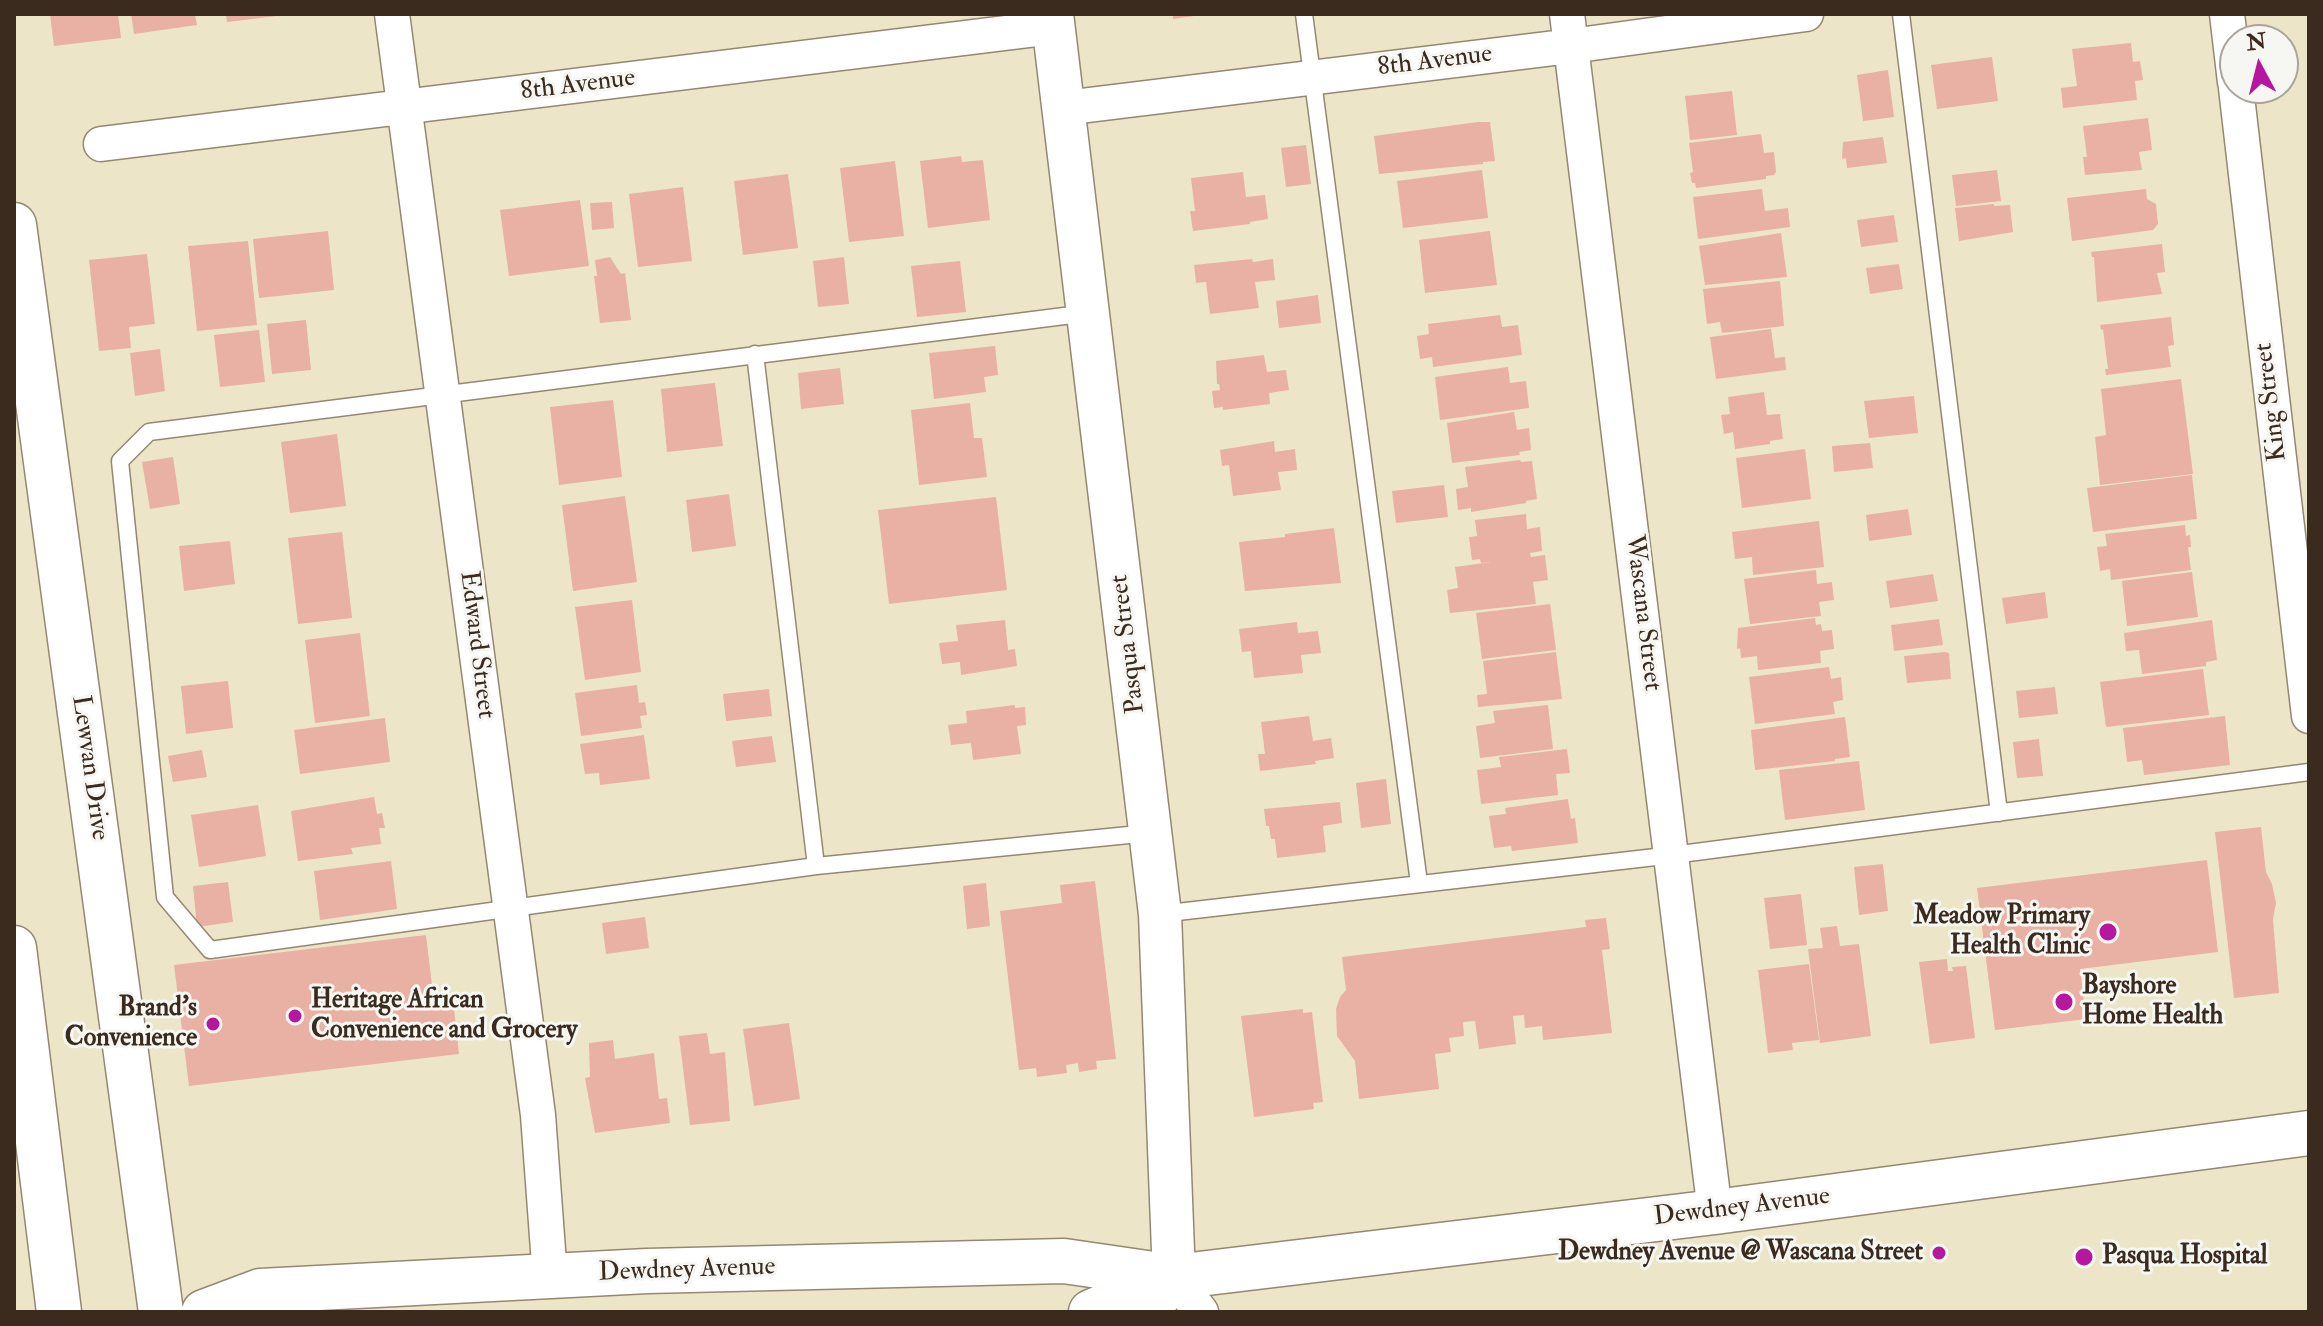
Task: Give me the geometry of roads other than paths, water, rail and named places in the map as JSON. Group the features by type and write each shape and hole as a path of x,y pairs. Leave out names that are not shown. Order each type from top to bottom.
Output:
{"main road":[{"name":"Lewvan Drive","path":"14,225 161,1312"},
{"path":"14,948 59,1312"},
{"name":"Dewdney Avenue","path":"1091,1312 1164,1294 1715,1212 2309,1133"},
{"name":"Dewdney Avenue","path":"204,1312 260,1291 647,1271 1064,1261 1164,1294"}],"street":[{"name":"Edward Street","path":"392,14 538,1115 550,1277"},
{"name":"8th Avenue","path":"1064,108 1312,76 1569,30 1806,14"},
{"name":"8th Avenue","path":"101,144 405,107 1053,20"},
{"name":"Pasqua Street","path":"1053,20 1160,914 1164,1294"},
{"name":"Wascana Street","path":"1569,30 1715,1212"},
{"name":"King Street","path":"2238,104 2309,716"},
{"path":"1164,1294 1201,1312"}],"lane":[{"path":"1304,14 1419,883"},
{"path":"1901,14 1999,813"},
{"path":"1090,313 149,432 120,461 165,897 210,950 816,866 1151,833"},
{"path":"755,354 816,866"},
{"path":"1160,914 1673,855 2309,772"}],"place":[{"name":"Meadow Primary Health Clinic","path":"2108,932"},
{"name":"Bayshore Home Health","path":"2064,1002"},
{"name":"Heritage African Convenience and Grocery","path":"295,1016"},
{"name":"Brand's Convenience","path":"213,1024"},
{"name":"Dewdney Avenue @ Wascana Street","path":"1939,1253"},
{"name":"Pasqua Hospital","path":"2084,1257"}]}
